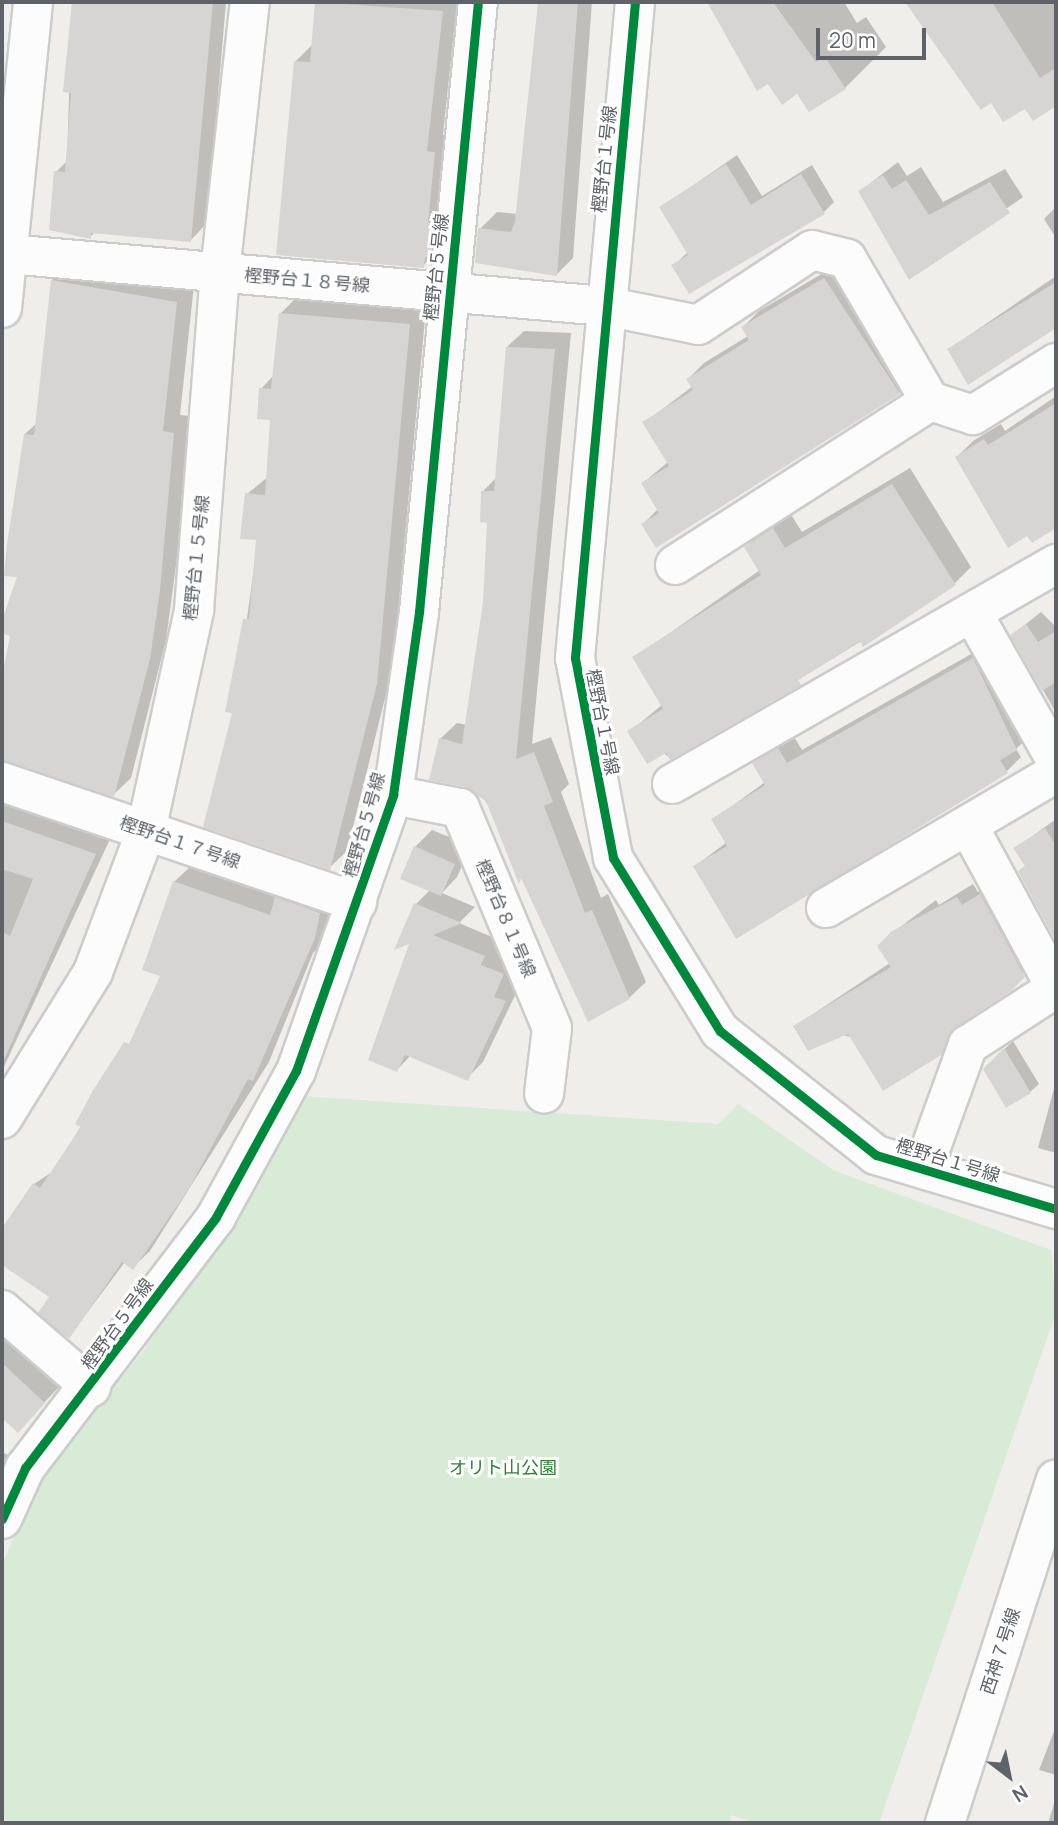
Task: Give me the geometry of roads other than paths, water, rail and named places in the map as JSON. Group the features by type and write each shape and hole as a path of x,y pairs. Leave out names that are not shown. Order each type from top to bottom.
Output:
{"street":[{"path":"2,308 33,2"},
{"name":"樫野台１５号線","path":"2,1119 93,972 146,831 194,610 220,272 250,2"},
{"name":"樫野台５号線","path":"2,1519 25,1468 90,1387 216,1217 296,1071 358,902 393,795 419,612 478,2"},
{"name":"樫野台１号線","path":"635,2 605,306 575,658 612,858 720,1031 876,1155 1056,1209"},
{"name":"樫野台１８号線","path":"8,254 605,306 698,325 811,250 847,259 930,401"},
{"path":"675,565 930,401 973,415 1056,363"},
{"path":"672,784 973,614 1056,564"},
{"path":"973,614 1056,760"},
{"path":"826,908 970,829 1056,773"},
{"name":"樫野台１７号線","path":"2,782 358,902"},
{"name":"樫野台８１号線","path":"393,795 460,808 552,1028 544,1094"},
{"path":"923,1169 968,1045 1056,988 970,829"},
{"path":"2,1310 90,1387"},
{"name":"西神７号線","path":"944,1823 1056,1480"}],"park label":[{"name":"オリト山公園","path":"503,1467"}]}
